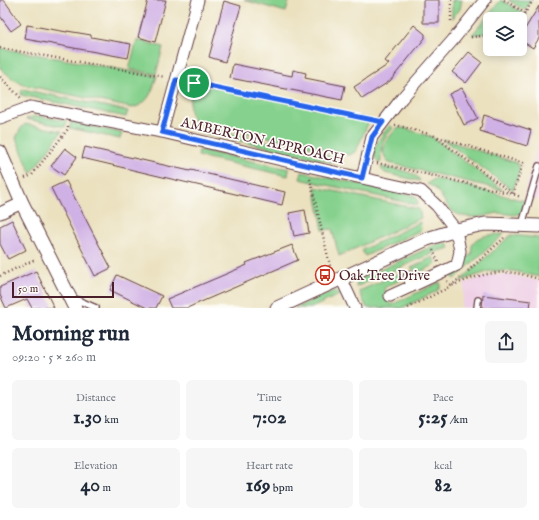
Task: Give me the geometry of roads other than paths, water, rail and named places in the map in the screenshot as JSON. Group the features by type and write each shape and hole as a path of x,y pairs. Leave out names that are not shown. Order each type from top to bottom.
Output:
{"street":[{"path":"162,132 198,0"},
{"path":"362,178 372,137 402,98 453,40 485,0"},
{"name":"AMBERTON APPROACH","path":"0,118 30,107 72,114 162,132 421,191 437,206 456,230"},
{"path":"0,152 22,203 72,302"},
{"path":"0,213 22,203"},
{"path":"277,308 427,238 485,224 539,226"},
{"path":"390,296 411,282 443,272 457,265 460,251 456,230"},
{"path":"337,280 355,308"}],"lane":[{"path":"519,225 529,200 539,166"},
{"path":"477,308 478,300"},
{"path":"72,302 96,308"}],"place":[{"name":"Oak Tree Drive","path":"325,275"}]}
